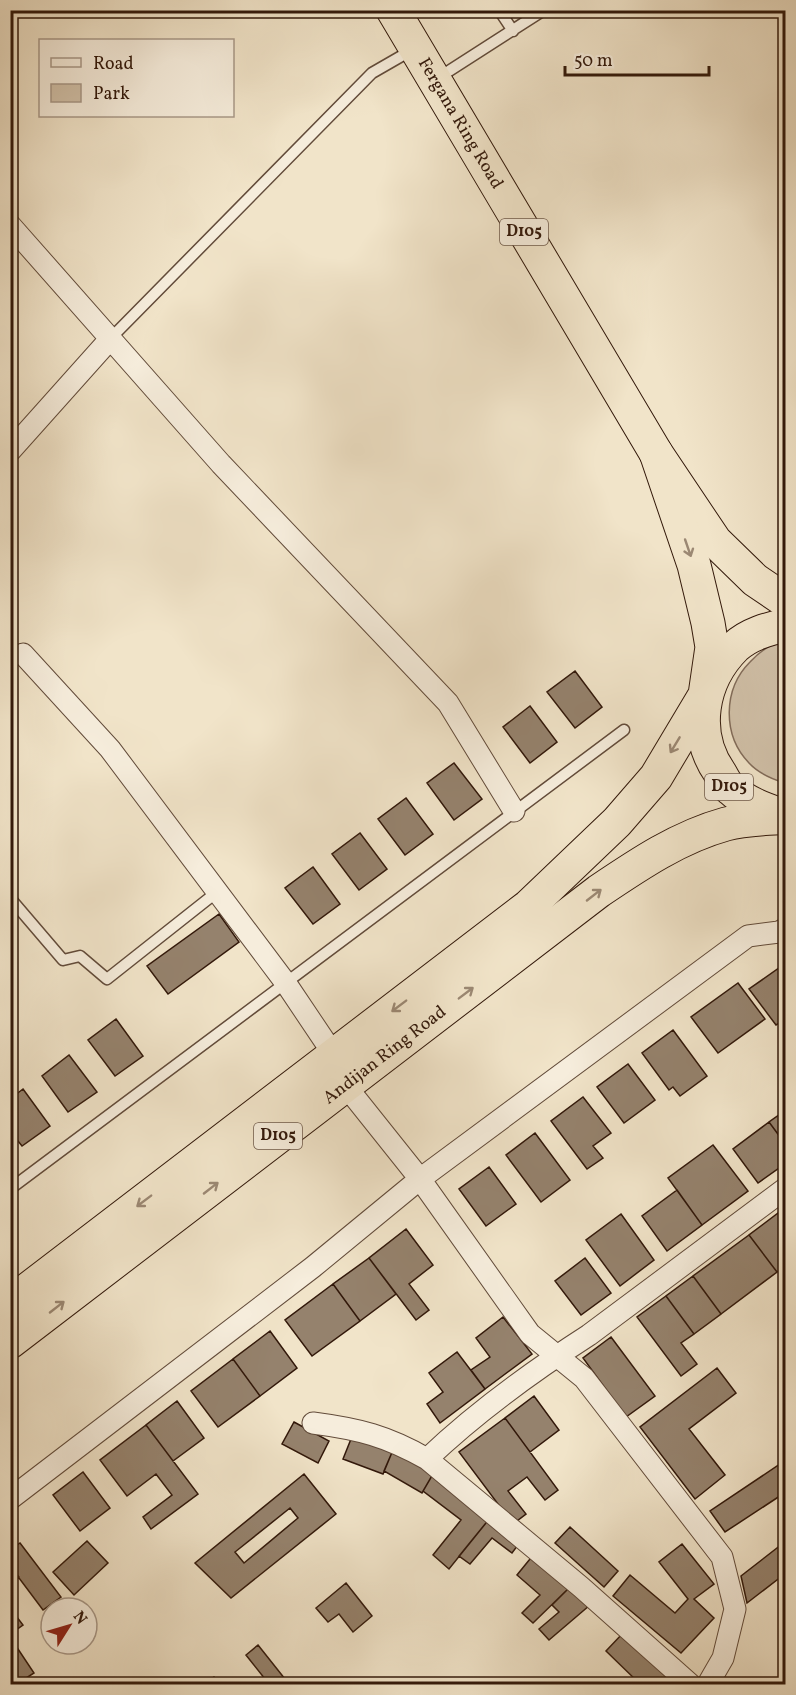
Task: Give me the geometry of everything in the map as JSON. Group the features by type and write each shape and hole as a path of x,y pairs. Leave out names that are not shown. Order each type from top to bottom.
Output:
{"highway":[{"name":"Fergana Ring Road","path":"393,10 656,453 715,541 755,580 786,601"},
{"name":"Fergana Ring Road","path":"656,453 694,566 708,623 711,647 705,695"},
{"name":"D105","path":"786,625 762,630 737,646 717,668 705,695 703,728 711,760 730,788 756,807 786,817"},
{"name":"Andijan Ring Road","path":"10,1342 339,1070 529,906 617,822 656,777 705,695"},
{"name":"Andijan Ring Road","path":"10,1303 339,1070 641,862 674,844 728,824 786,817"}],"street":[{"path":"10,225 221,464 448,703 514,812"},
{"path":"10,451 111,338"},
{"path":"23,654 110,749 285,982 339,1070 530,1334 584,1378 722,1557 735,1609 723,1658 708,1684"},
{"path":"10,1499 313,1267 420,1179 748,936 779,932 786,928"},
{"path":"427,1460 450,1437 556,1356 589,1335 786,1188"},
{"path":"313,1423 353,1428 399,1443 427,1460 581,1587 690,1684"}],"lane":[{"path":"500,10 513,31"},
{"path":"435,81 544,10"},
{"path":"111,338 372,73 415,48"},
{"path":"10,1189 624,730"},
{"path":"10,898 63,960 80,956 107,979 217,892"}],"green space":[{"path":"785,641 785,783 757,770 740,752 730,726 729,712 735,685 741,673 762,651"}],"building":[{"path":"575,671 602,707 575,728 547,692"},
{"path":"530,706 557,742 530,763 503,727"},
{"path":"454,763 482,799 454,820 427,783"},
{"path":"406,798 433,834 405,855 378,819"},
{"path":"360,833 387,869 359,890 332,854"},
{"path":"313,867 340,904 313,924 285,888"},
{"path":"219,914 239,942 168,994 147,966"},
{"path":"786,963 786,1019 776,1025 749,989"},
{"path":"738,983 765,1019 718,1053 691,1017"},
{"path":"116,1019 143,1056 115,1076 88,1040"},
{"path":"673,1030 707,1076 680,1096 673,1087 669,1090 642,1053"},
{"path":"69,1055 97,1092 68,1112 42,1076"},
{"path":"628,1064 655,1100 624,1123 597,1087"},
{"path":"23,1089 50,1126 22,1146 10,1131 10,1099"},
{"path":"583,1097 611,1133 593,1146 603,1158 587,1169 551,1121"},
{"path":"786,1110 786,1145 769,1122"},
{"path":"769,1122 786,1145 786,1163 758,1183 733,1149"},
{"path":"535,1133 570,1180 541,1202 506,1155"},
{"path":"713,1145 748,1191 702,1225 668,1178"},
{"path":"489,1167 516,1204 486,1226 459,1189"},
{"path":"677,1190 702,1225 667,1251 642,1216"},
{"path":"786,1207 786,1266 777,1272 749,1235"},
{"path":"621,1214 654,1260 620,1286 586,1240"},
{"path":"406,1229 433,1265 409,1284 429,1310 416,1320 369,1258"},
{"path":"749,1235 777,1272 721,1314 693,1276"},
{"path":"369,1258 396,1294 360,1321 333,1284"},
{"path":"585,1258 611,1293 581,1315 555,1281"},
{"path":"693,1276 721,1314 694,1334 666,1296"},
{"path":"333,1284 360,1321 312,1356 285,1320"},
{"path":"666,1296 694,1334 681,1343 697,1364 681,1376 637,1317"},
{"path":"503,1317 532,1354 485,1389 471,1370 490,1357 476,1338"},
{"path":"270,1331 297,1368 260,1396 233,1359"},
{"path":"611,1337 655,1396 626,1417 583,1358"},
{"path":"457,1352 485,1389 440,1423 427,1404 443,1392 429,1373"},
{"path":"233,1359 260,1396 218,1427 191,1391"},
{"path":"717,1368 736,1393 689,1429 725,1475 695,1499 640,1427"},
{"path":"534,1396 559,1430 530,1452 505,1418"},
{"path":"177,1401 204,1438 173,1461 146,1425"},
{"path":"505,1418 558,1490 545,1500 527,1477 508,1491 526,1514 513,1524 459,1452"},
{"path":"294,1422 329,1441 318,1463 282,1444"},
{"path":"146,1425 198,1494 151,1529 143,1517 172,1495 156,1474 127,1496 100,1460"},
{"path":"353,1434 393,1450 383,1474 343,1459"},
{"path":"393,1450 433,1474 422,1493 384,1471"},
{"path":"786,1460 786,1492 725,1532 710,1511"},
{"path":"83,1472 110,1508 80,1531 53,1495"},
{"path":"304,1474 336,1514 231,1598 195,1563","holes":["290,1508 298,1518 244,1563 235,1552"]},
{"path":"433,1474 490,1518 449,1569 433,1555 461,1520 423,1491"},
{"path":"490,1518 521,1541 512,1553 492,1538 470,1564 459,1556"},
{"path":"570,1527 618,1571 604,1587 555,1543"},
{"path":"87,1541 108,1563 74,1595 53,1572"},
{"path":"786,1541 786,1573 747,1603 741,1576"},
{"path":"20,1543 60,1596 39,1596 39,1605 10,1566 10,1550"},
{"path":"682,1544 714,1584 694,1599 714,1618 681,1653 613,1596 630,1575 675,1613 688,1599 659,1562"},
{"path":"534,1554 571,1586 533,1623 522,1613 540,1595 517,1575"},
{"path":"10,1566 19,1577 10,1583"},
{"path":"346,1583 372,1616 353,1632 339,1614 328,1622 316,1608"},
{"path":"571,1586 590,1605 549,1640 539,1629 559,1612 552,1605"},
{"path":"10,1608 23,1625 13,1632 10,1629"},
{"path":"623,1633 671,1679 665,1684 637,1684 639,1683 606,1651"},
{"path":"258,1645 289,1684 269,1684 246,1655"},
{"path":"16,1646 34,1673 17,1684 10,1684 10,1649"},
{"path":"214,1677 218,1684 202,1684"}]}
